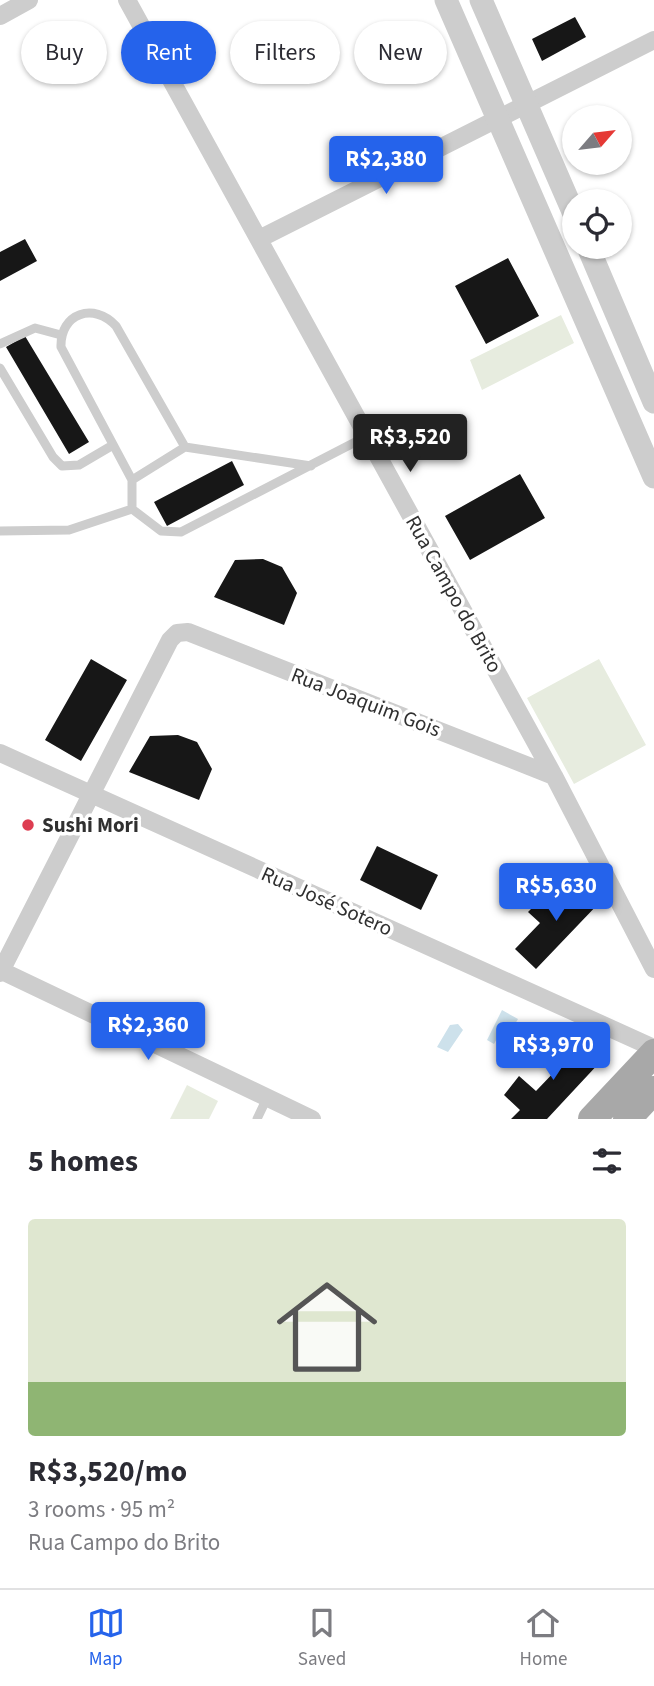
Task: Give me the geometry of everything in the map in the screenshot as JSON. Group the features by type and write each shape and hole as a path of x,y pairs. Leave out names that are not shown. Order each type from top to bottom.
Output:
{"main road":[{"path":"592,1119 654,1050"},
{"path":"630,1118 654,1090"}],"street":[{"path":"0,16 29,0"},
{"name":"Rua Campo do Brito","path":"127,0 554,776 654,969"},
{"path":"446,0 654,477"},
{"path":"481,0 563,189"},
{"path":"258,239 654,40"},
{"path":"593,259 654,402"},
{"name":"Rua Joaquim Gois","path":"90,794 170,640 177,633 188,632 554,776"},
{"name":"Rua José Sotero","path":"0,753 654,1050"},
{"path":"90,794 0,971 312,1119"}],"lane":[{"path":"132,509 132,480 61,347 61,335 77,316 93,311 107,316 116,326 185,447"},
{"path":"0,344 35,328 61,335"},
{"path":"0,368 53,457 62,466 79,465 113,445"},
{"path":"132,509 161,531 181,532 312,467 367,436"},
{"path":"132,480 185,447 312,467"},
{"path":"0,531 69,530 132,509"},
{"path":"257,1119 267,1098"}],"shaded area":[{"path":"561,315 574,343 482,390 470,360"},
{"path":"599,659 646,745 574,784 527,698"},
{"path":"187,1085 218,1101 209,1119 170,1119"}],"water":[{"path":"502,1010 518,1019 511,1031 501,1031 494,1044 487,1040"},
{"path":"458,1024 463,1030 448,1052 437,1047 450,1025"}],"building":[{"path":"575,17 586,37 542,61 532,39"},
{"path":"25,239 37,261 0,281 0,252"},
{"path":"508,258 539,316 486,344 455,286"},
{"path":"25,336 89,442 69,454 6,347"},
{"path":"232,461 244,485 167,526 154,502"},
{"path":"520,474 545,518 470,560 445,516"},
{"path":"263,559 282,567 297,593 284,625 214,597 235,560"},
{"path":"91,659 127,680 81,761 45,740"},
{"path":"178,735 197,742 212,769 199,800 129,772 150,736"},
{"path":"377,846 438,875 421,910 360,880"},
{"path":"580,882 600,902 536,969 515,949 540,923 528,912 546,894 557,905"},
{"path":"556,1036 574,1053 583,1043 601,1061 547,1119 511,1119 520,1110 504,1095 519,1076 536,1091 559,1067 543,1051"}],"place":[{"name":"Sushi Mori","path":"28,825"}]}
